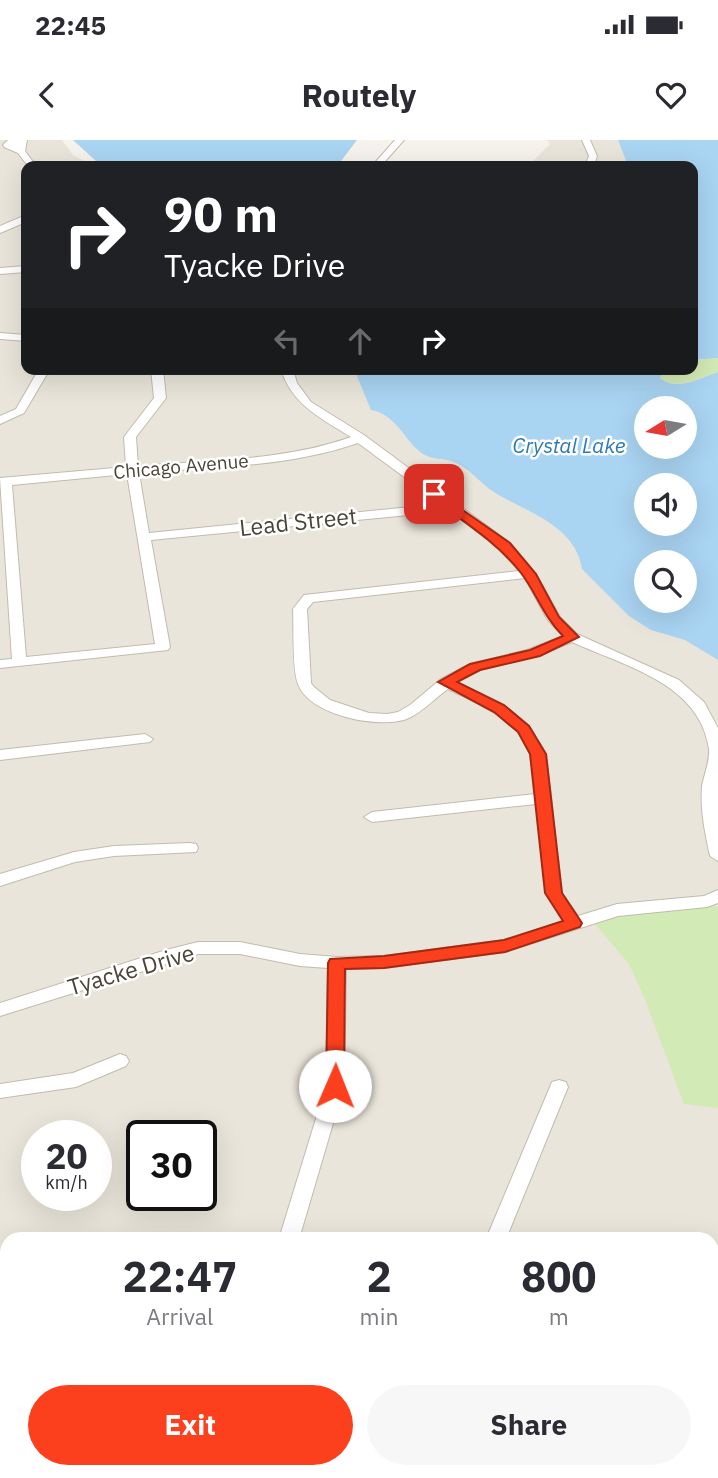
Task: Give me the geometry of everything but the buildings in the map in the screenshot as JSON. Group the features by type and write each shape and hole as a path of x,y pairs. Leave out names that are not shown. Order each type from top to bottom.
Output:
{"street":[{"path":"381,161 400,140"},
{"path":"586,140 593,156 592,161"},
{"path":"20,151 28,161"},
{"path":"0,230 21,220"},
{"path":"0,271 21,269"},
{"path":"0,336 21,338"},
{"path":"0,420 20,411 41,375"},
{"path":"0,664 163,647 132,470 130,437 160,398 157,375"},
{"path":"289,375 291,383 307,404 360,438 505,546 529,574 554,619 572,637 663,677 699,705 711,729 717,752 710,788 709,816 718,856"},
{"name":"Chicago Avenue","path":"3,482 293,456 326,450 360,438"},
{"path":"3,482 19,662"},
{"name":"Lead Street","path":"144,537 452,508"},
{"path":"529,574 319,595 303,603 300,613 304,684 318,701 363,718 393,719 416,710 446,682 475,667 534,653 572,637"},
{"path":"446,682 499,709 524,729 538,754 554,893 574,923"},
{"path":"0,755 145,739"},
{"path":"372,817 543,798"},
{"path":"0,880 74,857 114,851 190,848"},
{"name":"Tyacke Drive","path":"0,1010 198,948 240,948 300,960 337,963 384,962 505,946 617,910 707,901 718,896"},
{"path":"291,1232 335,1086 337,963"},
{"path":"0,1091 76,1080 120,1061"},
{"path":"499,1232 559,1087"}],"shaded area":[{"path":"0,140 62,140 73,155 84,161 21,161 21,375 363,375 571,535 612,588 634,601 634,613 654,613 718,651 718,722 708,723 710,816 718,856 718,1232 0,1232"},
{"path":"547,140 618,140 626,161 533,161 550,144"}],"green space":[{"path":"718,358 718,372 680,384 666,382 660,378 662,375 698,375 698,360"},
{"path":"707,901 718,908 718,1108 684,1104 629,964 590,918"}],"water":[{"path":"73,140 357,140 341,161 96,161"},
{"path":"618,140 718,140 718,358 698,360 698,161 626,161"},
{"name":"Crystal Lake","path":"718,372 718,660 685,640 651,630 629,616 582,569 577,553 558,529 488,488 459,464 423,454 387,416 371,410 356,375 662,375 660,378 666,382 681,384"}],"route":[{"path":"335,1086 337,963 384,962 505,946 574,923 554,893 538,754 524,729 499,709 446,682 475,667 534,653 572,637 554,619 529,574 505,546 434,494"}]}
